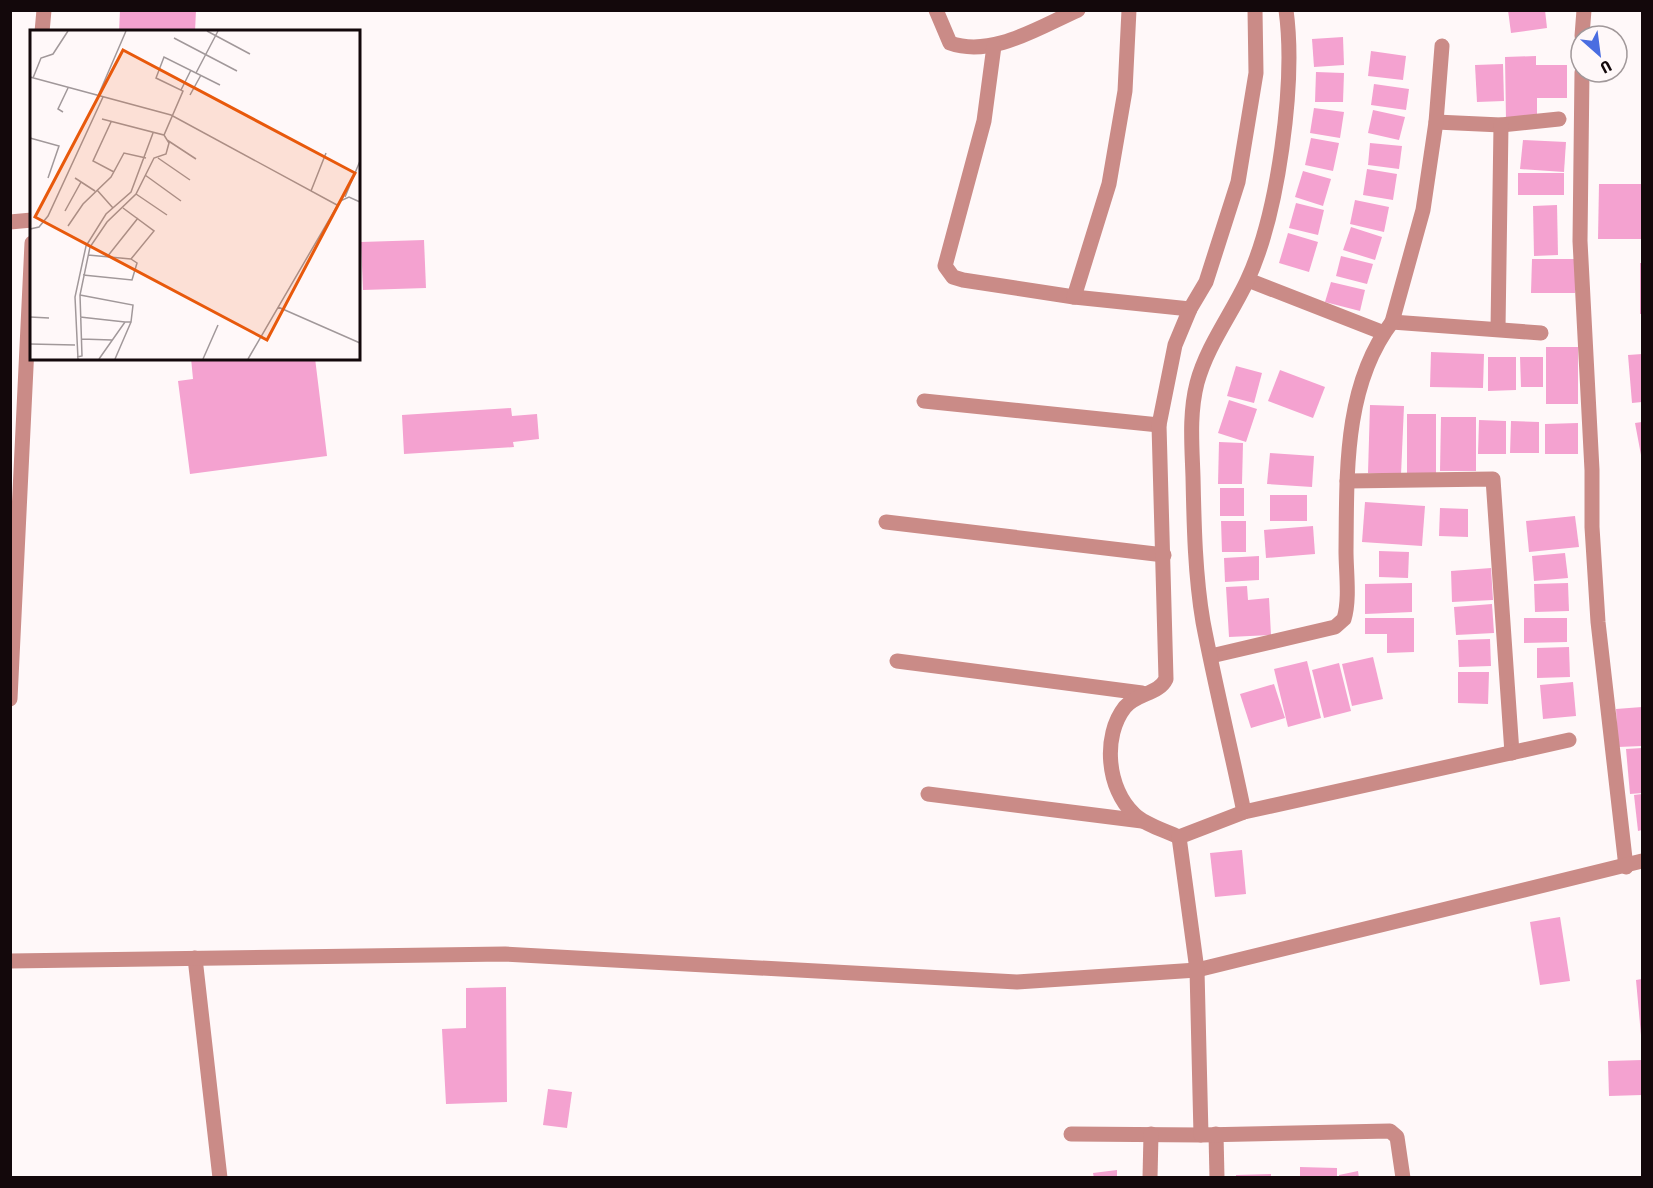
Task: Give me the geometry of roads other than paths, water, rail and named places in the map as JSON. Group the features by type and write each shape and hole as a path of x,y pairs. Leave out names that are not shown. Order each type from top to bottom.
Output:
{"street":[{"path":"42,30 44,10"},
{"path":"936,10 950,43 963,47 994,46 1078,10"},
{"path":"1074,297 1109,184 1125,91 1129,10"},
{"path":"897,661 1142,693 1160,688 1166,679 1159,424 1175,345 1190,309 1206,282 1238,182 1256,73 1255,10"},
{"path":"1244,812 1203,621 1194,524 1191,419 1197,382 1211,347 1248,280 1265,225 1284,125 1289,41 1286,10"},
{"path":"994,46 984,121 945,266 953,277 1074,297 1190,309"},
{"path":"1212,656 1335,627 1340,624 1346,610 1348,446 1365,374 1388,328 1423,210 1436,122 1442,46"},
{"path":"1582,84 1580,241 1592,470 1592,527 1598,622 1626,867"},
{"path":"1436,122 1501,125 1559,119"},
{"path":"1498,329 1501,125"},
{"path":"10,222 30,220"},
{"path":"1248,280 1388,328 1498,329 1541,333"},
{"path":"10,699 30,284"},
{"path":"924,401 1159,424"},
{"path":"1347,481 1493,479 1512,753"},
{"path":"886,522 1164,555"},
{"path":"1142,693 1126,706 1117,720 1112,737 1112,761 1120,796 1131,811 1143,821 1179,837 1244,812 1569,740"},
{"path":"928,794 1143,821"},
{"path":"1179,837 1197,970 1209,1135 1217,1178"},
{"path":"10,961 505,954 1017,982 1197,970 1626,867 1642,861"},
{"path":"195,958 220,1178"},
{"path":"1071,1134 1209,1135 1390,1131 1397,1137 1403,1178"},
{"path":"1150,1178 1151,1134"}]}
